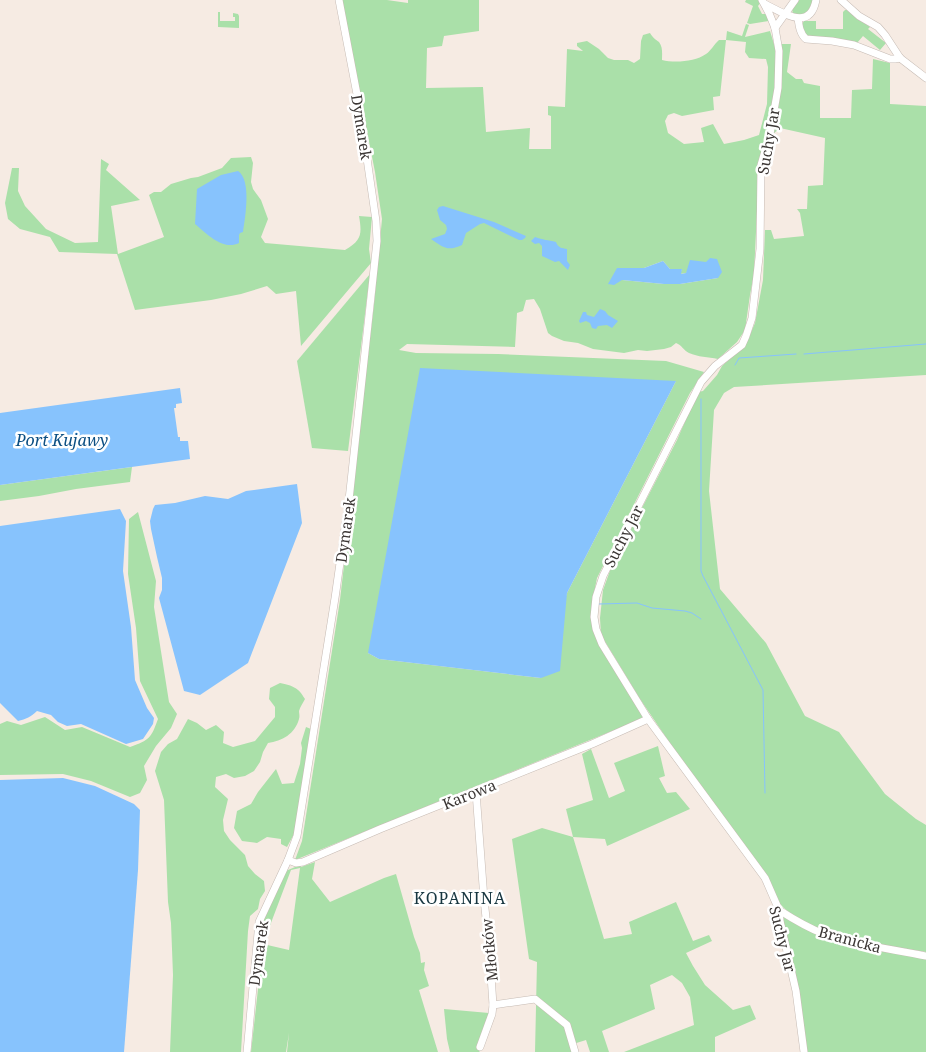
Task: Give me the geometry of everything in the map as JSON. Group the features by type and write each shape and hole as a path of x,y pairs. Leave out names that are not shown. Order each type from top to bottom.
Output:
{"street":[{"name":"Dymarek","path":"247,1052 259,922 297,836 339,573 349,500 376,241 376,221 360,110 339,0"},
{"path":"775,28 795,0"},
{"path":"764,2 785,14 798,18 806,17 811,13 816,0"},
{"path":"840,0 859,16 878,26 900,58 926,78"},
{"name":"Suchy Jar","path":"764,2 775,28 779,51 778,88 770,134 761,165 760,250 752,318 742,345 716,366 701,382 603,576 596,597 594,623 598,636 648,718 765,878 779,910 796,990 804,1052"},
{"path":"798,18 803,37 806,39 848,44 890,59 900,58"},
{"name":"Karowa","path":"288,860 300,863 592,744 648,718"},
{"name":"Młotków","path":"476,792 493,1005 492,1014 480,1047"},
{"name":"Branicka","path":"779,910 822,933 850,941 926,956"},
{"path":"493,1005 535,999 568,1025 575,1052"}],"green space":[{"path":"341,0 387,0 408,3 408,0 479,0 479,31 444,36 442,46 427,48 426,88 483,87 486,132 530,128 529,149 551,149 551,116 548,115 548,106 565,107 567,49 583,51 577,46 577,43 587,41 608,58 628,60 634,63 640,59 643,35 650,33 660,44 662,60 678,62 696,59 706,54 719,40 726,40 727,31 742,36 746,24 749,25 745,37 770,31 774,44 791,44 787,72 796,79 802,79 804,83 820,86 820,118 851,118 852,90 872,89 873,59 890,63 890,104 926,106 926,375 734,387 724,393 714,410 709,491 720,589 766,643 805,716 839,732 885,794 926,825 926,952 846,938 826,932 791,914 777,901 640,699 601,635 600,618 603,590 611,568 677,440 698,392 703,391 722,366 746,344 755,323 763,280 765,230 771,230 774,239 804,236 800,213 797,209 807,209 808,186 823,185 825,138 780,128 773,134 759,169 754,274 745,330 737,342 718,359 692,354 676,343 664,349 638,350 624,353 593,349 578,343 564,341 548,333 540,309 534,299 526,300 523,311 517,313 515,347 407,344 399,350 416,353 498,354 666,361 704,372 690,393 597,578 592,603 592,626 600,647 644,718 295,860 302,841 340,600 382,219 375,172","holes":["726,40 746,42 745,52 749,58 766,59 768,67 767,104 759,135 724,144 713,124 701,128 704,142 684,144 668,133 665,121 668,115 674,113 682,116 714,110 713,97 720,96","663,261 670,269 682,269 680,274 686,273 706,262 718,278 680,284 622,280 617,268 644,268","676,381 567,593 541,678 379,659 368,653"]},
{"path":"746,0 758,0 761,2 758,6 762,14 767,14 769,21 747,23 753,6 745,2"},
{"path":"798,0 813,0 813,6 804,15 793,14 792,9"},
{"path":"848,10 870,27 868,29 886,43 880,50 863,36 857,43 808,38 803,34 802,24 804,21 816,21 816,29 843,29 843,12"},
{"path":"218,12 220,12 220,21 235,21 233,13 238,14 239,28 218,27"},
{"path":"251,157 253,163 251,182 253,189 261,200 268,219 261,237 265,243 345,250 355,243 360,236 359,216 372,217 369,249 371,263 301,346 296,291 276,294 267,286 211,300 135,310 117,254 59,252 50,237 20,229 8,219 5,203 12,168 19,168 18,191 25,206 46,229 75,243 98,242 101,159 109,164 106,170 140,200 111,206 118,254 164,237 149,195 154,192 161,192 171,184 222,168 231,158"},
{"path":"370,274 348,451 312,448 297,361"},
{"path":"132,467 130,482 0,501 0,485"},
{"path":"138,512 156,581 154,607 169,702 177,714 171,728 156,746 144,766 147,780 140,793 130,797 91,781 63,774 0,775 0,724 7,721 21,725 45,717 65,730 82,727 130,747 146,740 153,730 158,719 140,681 136,628 128,574 129,519"},
{"path":"280,683 295,688 305,699 299,710 299,719 294,729 278,741 268,743 254,771 245,776 234,778 226,774 216,777 215,787 228,799 223,820 224,831 245,855 248,866 264,881 265,891 260,899 258,909 250,916 241,1052 170,1052 173,975 171,923 168,902 164,800 155,771 161,752 168,744 177,739 188,719 206,730 216,725 224,732 223,743 233,747 255,741 275,717 275,707 269,699 270,688"},
{"path":"306,727 311,729 294,834 287,847 281,844 281,839 267,837 257,843 242,841 234,828 237,811 251,804 276,769 282,784 294,783 300,764 301,743"},
{"path":"658,746 665,776 659,778 667,793 676,792 690,809 607,846 605,839 573,837 566,809 593,800 582,754 591,749 609,798 625,791 614,763"},
{"path":"542,828 573,837 604,939 632,934 629,922 676,902 693,941 709,935 712,941 686,953 705,985 733,1010 750,1005 756,1019 715,1037 715,1052 624,1052 694,1025 690,997 682,983 672,975 650,985 655,1009 602,1031 609,1052 590,1052 586,1040 570,1045 572,1052 535,1052 537,962 529,959 512,839"},
{"path":"315,862 312,879 330,902 396,874 420,953 421,963 425,962 424,970 429,986 419,990 438,1052 287,1052 289,1033 286,1052 251,1052 263,944 262,923 284,872 300,865 301,867","holes":["300,868 289,950 263,944 291,870"]},
{"path":"783,917 798,925 926,958 926,1052 805,1052"},
{"path":"444,1009 489,1013 482,1049 479,1052 450,1052"}],"water":[{"path":"238,171 245,182 246,191 244,226 243,232 239,235 239,243 227,245 210,237 195,224 197,189 221,175"},
{"path":"443,206 494,222 526,236 519,240 484,223 466,233 462,245 445,248 431,239 445,234 447,229 446,225 440,220 437,210"},
{"path":"535,237 556,242 559,247 567,249 567,261 570,265 568,270 559,261 555,262 542,256 542,246 531,241"},
{"path":"710,258 717,259 722,272 718,278 680,284 622,280 614,285 608,284 617,268 644,268 663,261 670,269 682,269 681,274 686,273 690,260 706,262"},
{"path":"600,309 618,321 612,328 607,325 598,326 596,329 592,328 590,323 586,321 580,323 583,312 594,317"},
{"path":"420,368 676,381 567,593 560,671 541,678 379,659 368,653"},
{"name":"Port Kujawy","path":"180,388 182,403 176,404 176,408 174,408 178,437 180,437 180,441 188,441 190,459 0,485 0,413"},
{"path":"297,484 302,523 248,663 200,695 184,691 159,598 162,590 162,578 150,521 155,505 175,503 205,496 228,499 246,491"},
{"path":"120,509 126,521 123,571 131,627 135,680 147,708 154,718 153,724 143,739 126,744 81,724 67,726 58,722 51,715 37,711 28,718 18,721 0,703 0,526"},
{"path":"63,778 95,786 134,804 140,810 138,870 124,1052 0,1052 0,780"}],"waterway":[{"path":"804,354 926,344"},
{"path":"735,365 739,358 796,354"},
{"path":"701,399 701,571 763,690 765,793"},
{"path":"599,604 637,603 652,608 685,611 701,619"}],"district":[{"name":"KOPANINA","path":"460,898"}]}
